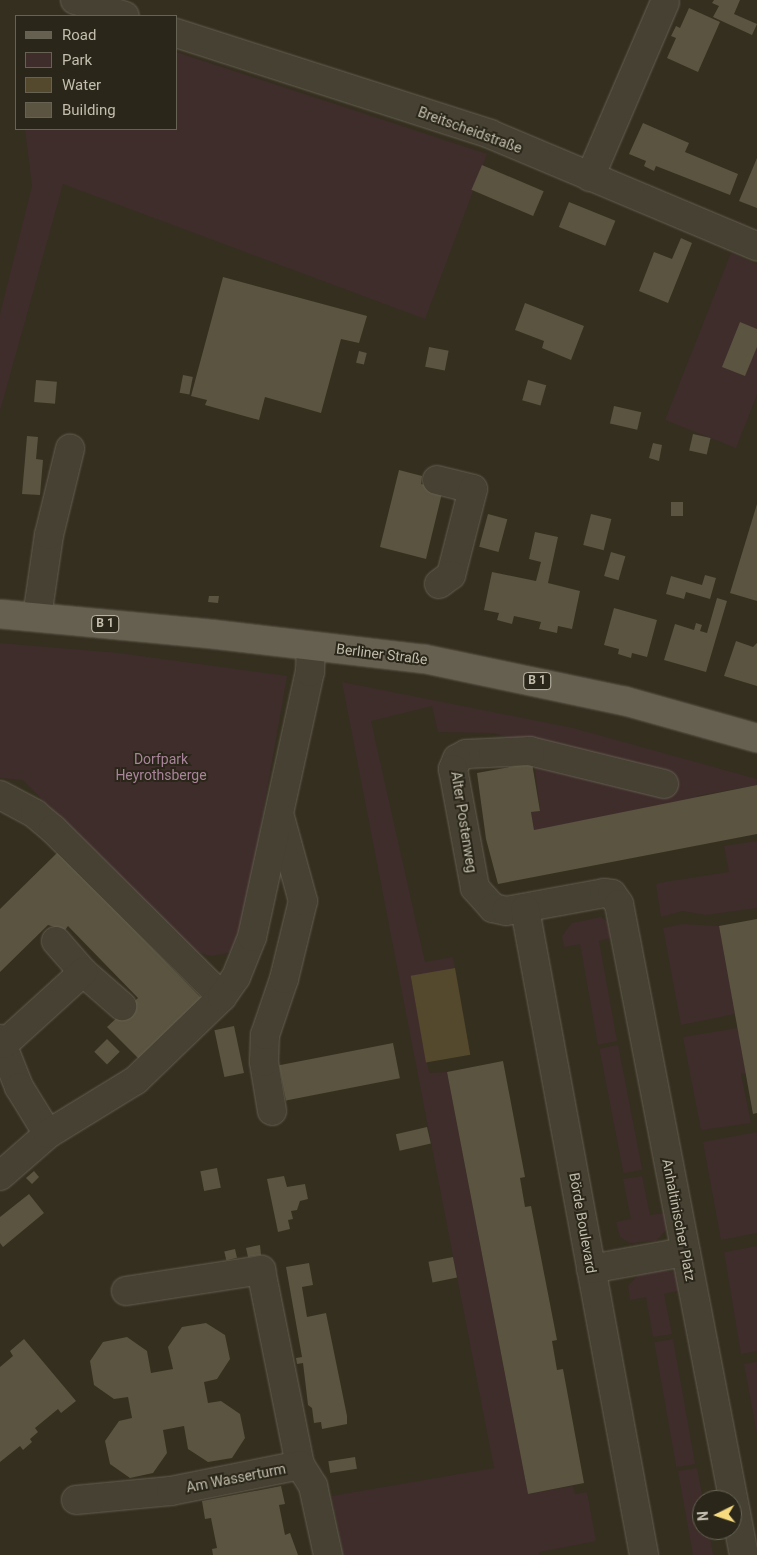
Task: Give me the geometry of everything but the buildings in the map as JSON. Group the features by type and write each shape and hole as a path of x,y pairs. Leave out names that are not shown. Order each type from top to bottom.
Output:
{"main road":[{"name":"Berliner Straße","path":"0,614 425,659 501,673 675,713 757,738"}],"street":[{"path":"75,0 122,15"},
{"path":"590,177 665,2"},
{"name":"Breitscheidstraße","path":"178,34 490,134 757,246"},
{"path":"37,617 49,535 70,448"},
{"path":"436,480 473,489 451,575 439,584"},
{"path":"0,1176 48,1134 136,1080 222,998 243,964 252,937 310,672 312,646"},
{"name":"Alter Postenweg","path":"525,909 506,912 493,908 475,888 454,778 453,768 457,759 477,752 530,751 664,784"},
{"path":"0,795 35,814 53,829 222,998"},
{"path":"272,1111 264,1062 264,1042 303,901 279,813"},
{"name":"Anhaltinischer Platz","path":"525,909 604,894 612,894 619,904 626,928 685,1252 744,1555"},
{"name":"Börde Boulevard","path":"525,909 642,1546"},
{"path":"56,941 83,972 122,1006"},
{"path":"48,1134 10,1084 2,1041 83,972"},
{"path":"591,1269 685,1252"},
{"path":"126,1291 261,1270 300,1466"},
{"name":"Am Wasserturm","path":"76,1500 171,1491 300,1466 313,1486 328,1555"}],"green space":[{"path":"178,53 487,154 425,319 63,184 0,411 0,314 32,186 25,130 178,130"},
{"path":"731,253 757,264 757,395 736,448 665,420"},
{"name":"Dorfpark Heyrothsberge","path":"0,643 119,653 287,676 241,939 228,953 211,956 191,950 23,780 0,778"},
{"path":"342,682 573,728 757,779 757,785 697,796 697,799 534,830 531,812 540,810 532,745 493,733 438,732 432,706 371,721 425,962 453,957 455,968 411,977 429,1073 447,1072 528,1494 573,1486 575,1494 587,1492 596,1541 539,1552 539,1555 343,1555 332,1496 494,1468"},
{"path":"757,841 757,908 706,915 682,911 661,917 656,885 658,883 729,872 724,846"},
{"path":"601,917 611,924 615,937 599,941 617,1041 598,1045 580,944 564,947 562,936 572,923"},
{"path":"683,924 719,926 735,1014 681,1025 663,928"},
{"path":"738,1028 746,1073 741,1074 751,1123 701,1130 683,1037"},
{"path":"618,1045 642,1170 624,1173 599,1049"},
{"path":"757,1132 757,1233 721,1240 703,1142"},
{"path":"642,1176 650,1215 666,1213 668,1228 656,1241 630,1243 620,1237 616,1222 631,1219 623,1179"},
{"path":"757,1246 757,1351 741,1354 724,1252"},
{"path":"661,1269 674,1272 681,1290 664,1294 672,1334 653,1337 646,1297 630,1300 628,1286 639,1274"},
{"path":"673,1339 695,1464 676,1467 654,1342"},
{"path":"757,1362 757,1434 744,1364"},
{"path":"697,1468 701,1490 692,1490 692,1540 711,1540 713,1555 693,1555 678,1471"}],"water":[{"path":"455,968 470,1055 426,1062 411,976"}]}
